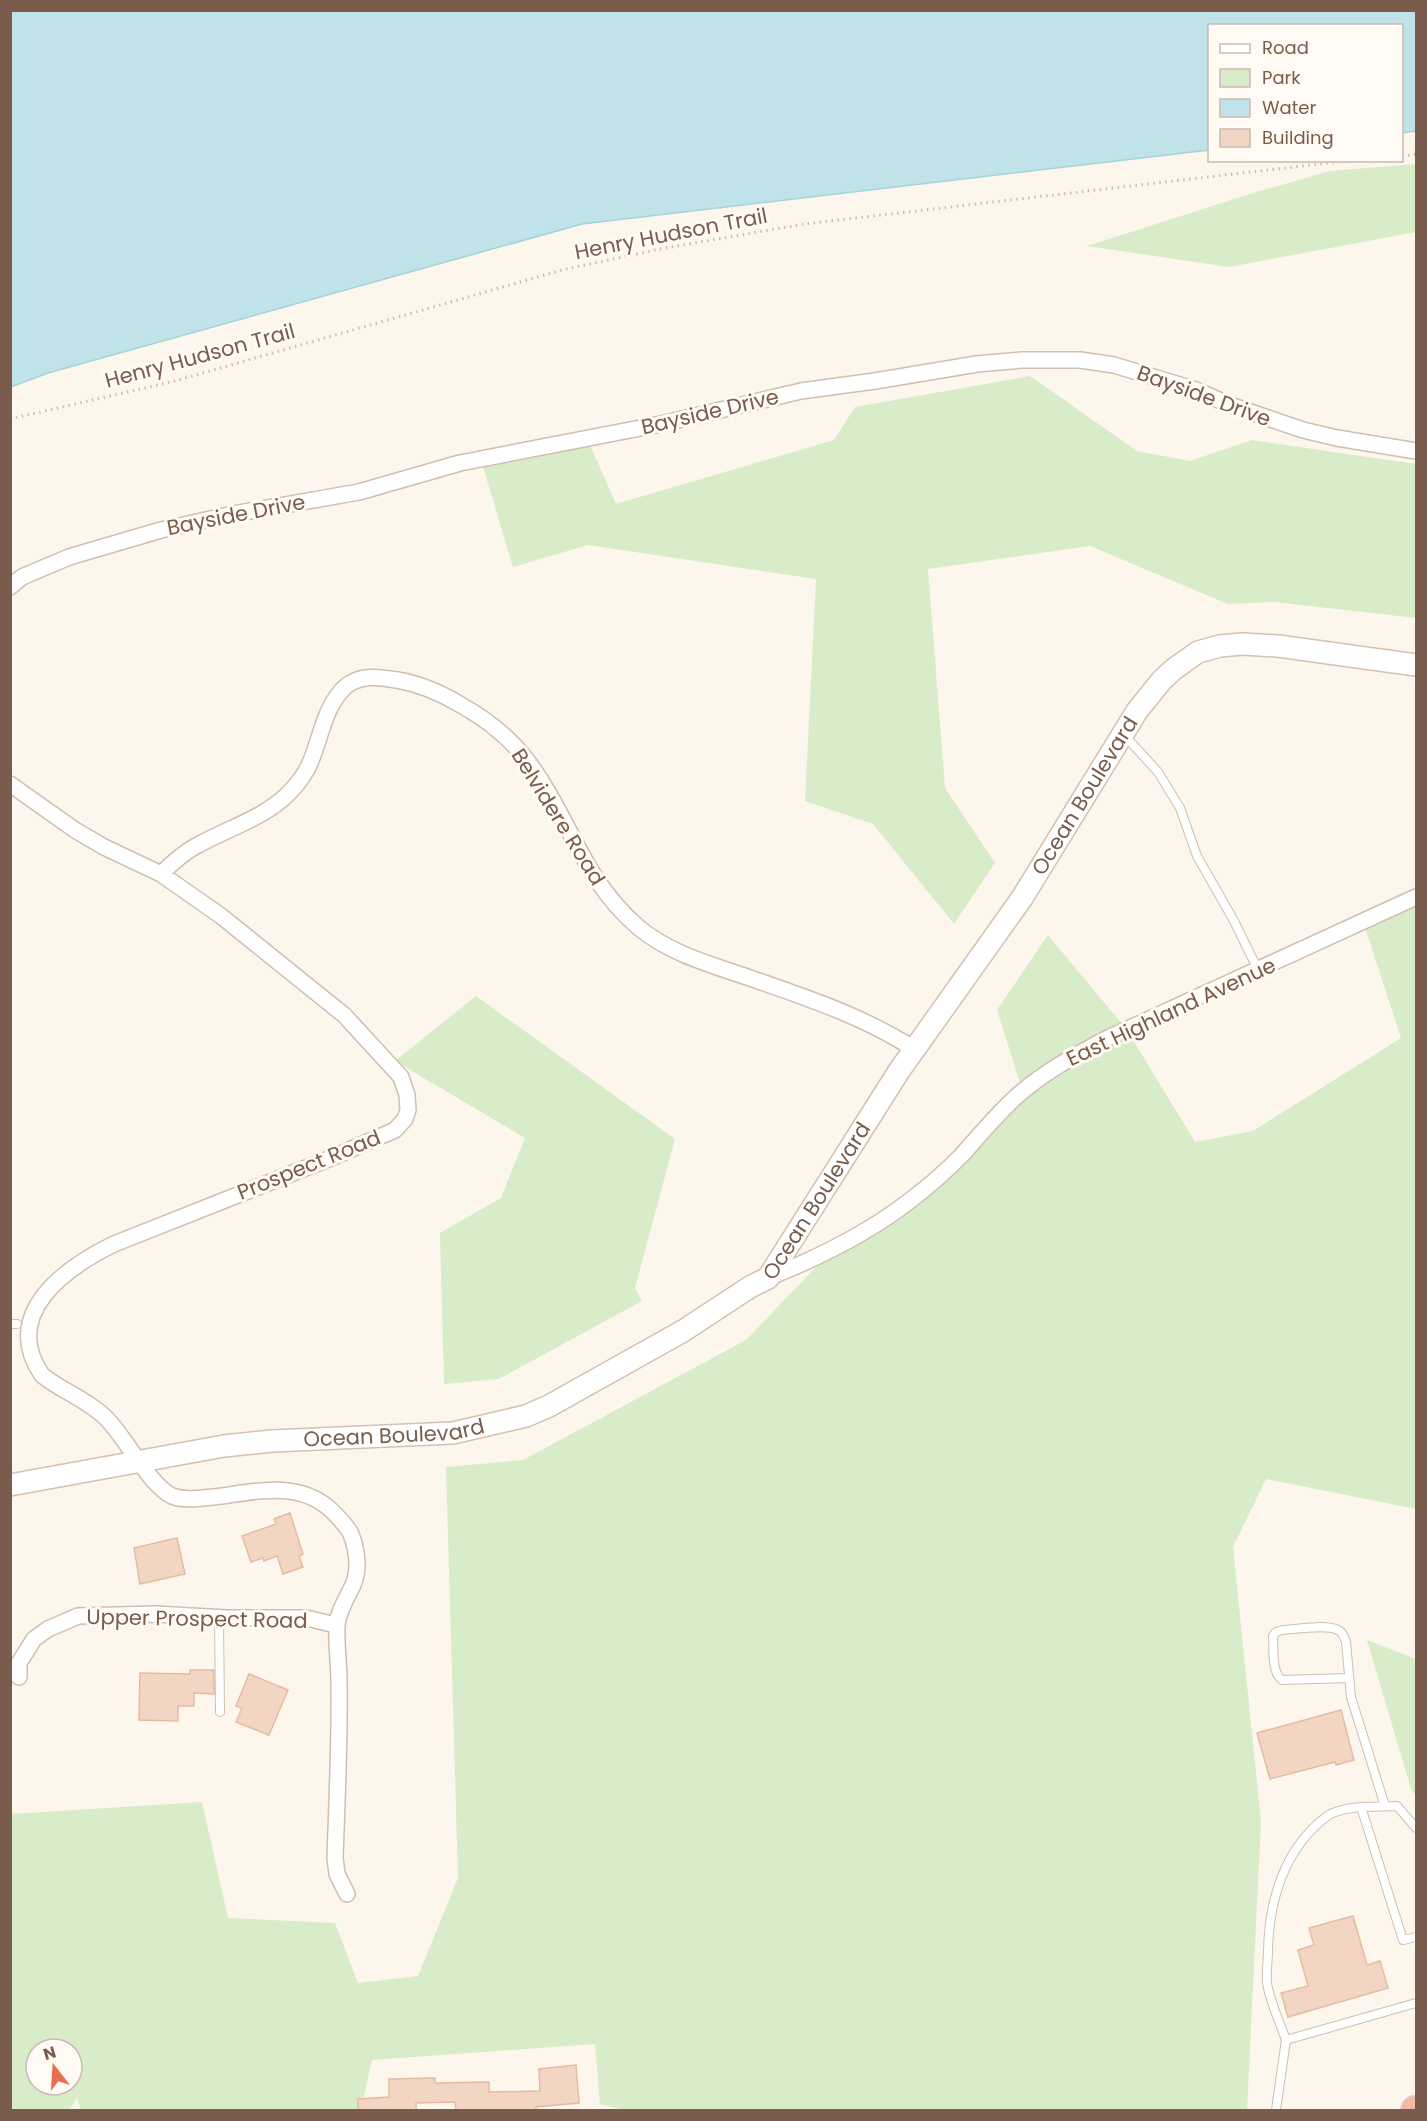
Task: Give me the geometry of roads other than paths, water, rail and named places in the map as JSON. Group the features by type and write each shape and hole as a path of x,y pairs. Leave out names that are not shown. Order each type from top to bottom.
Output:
{"street":[{"name":"Bayside Drive","path":"10,587 22,577 69,557 161,530 233,514 359,492 460,463 661,424 801,391 976,364 1022,360 1080,360 1114,365 1196,390 1303,430 1416,451"},
{"name":"Ocean Boulevard","path":"10,1485 224,1446 272,1441 453,1433 526,1416 597,1381 683,1331 750,1287 768,1278 914,1049 1022,898 1137,711 1174,669 1198,652 1220,646 1242,644 1278,646 1416,665"},
{"name":"Belvidere Road","path":"161,874 194,846 269,809 285,796 305,772 328,712 335,699 346,687 362,678 379,677 410,682 440,693 480,716 510,741 544,785 595,880 610,900 640,929 691,958 822,1003 887,1031 914,1049"},
{"name":"Prospect Road","path":"10,784 75,830 104,847 161,874 221,916 344,1015 401,1077 407,1095 408,1110 405,1119 395,1130 331,1158 114,1244 48,1279 32,1295 14,1324 18,1345 31,1365 44,1377 94,1406 117,1428 140,1462"},
{"name":"East Highland Avenue","path":"768,1278 822,1256 877,1225 913,1198 958,1159 1022,1092 1065,1060 1416,897"},
{"name":"Upper Prospect Road","path":"140,1462 164,1491 175,1497 190,1499 280,1489 297,1491 326,1504 345,1525 356,1548 357,1567 354,1582 336,1625 339,1682 335,1858 338,1874 347,1894"},
{"name":"Upper Prospect Road","path":"19,1677 19,1663 34,1639 67,1619 78,1616 156,1614 219,1618 306,1618 336,1625"}],"lane":[{"path":"1123,734 1158,772 1180,808 1197,856 1234,921 1258,970"},
{"path":"219,1618 220,1712"},
{"path":"1349,1678 1282,1680 1277,1677 1274,1636 1276,1632 1330,1628 1339,1630 1343,1635 1346,1642 1351,1697 1385,1806"},
{"path":"1276,2110 1286,2040 1267,1986 1269,1925 1275,1893 1287,1863 1306,1837 1328,1816 1349,1808 1397,1806 1416,1828"},
{"path":"1361,1807 1403,1940 1416,1936"},
{"path":"1286,2040 1416,2003"}],"water":[{"path":"10,11 1416,11 1416,131 1403,133 1403,24 1208,24 1208,150 582,224 48,373 11,387"}]}
